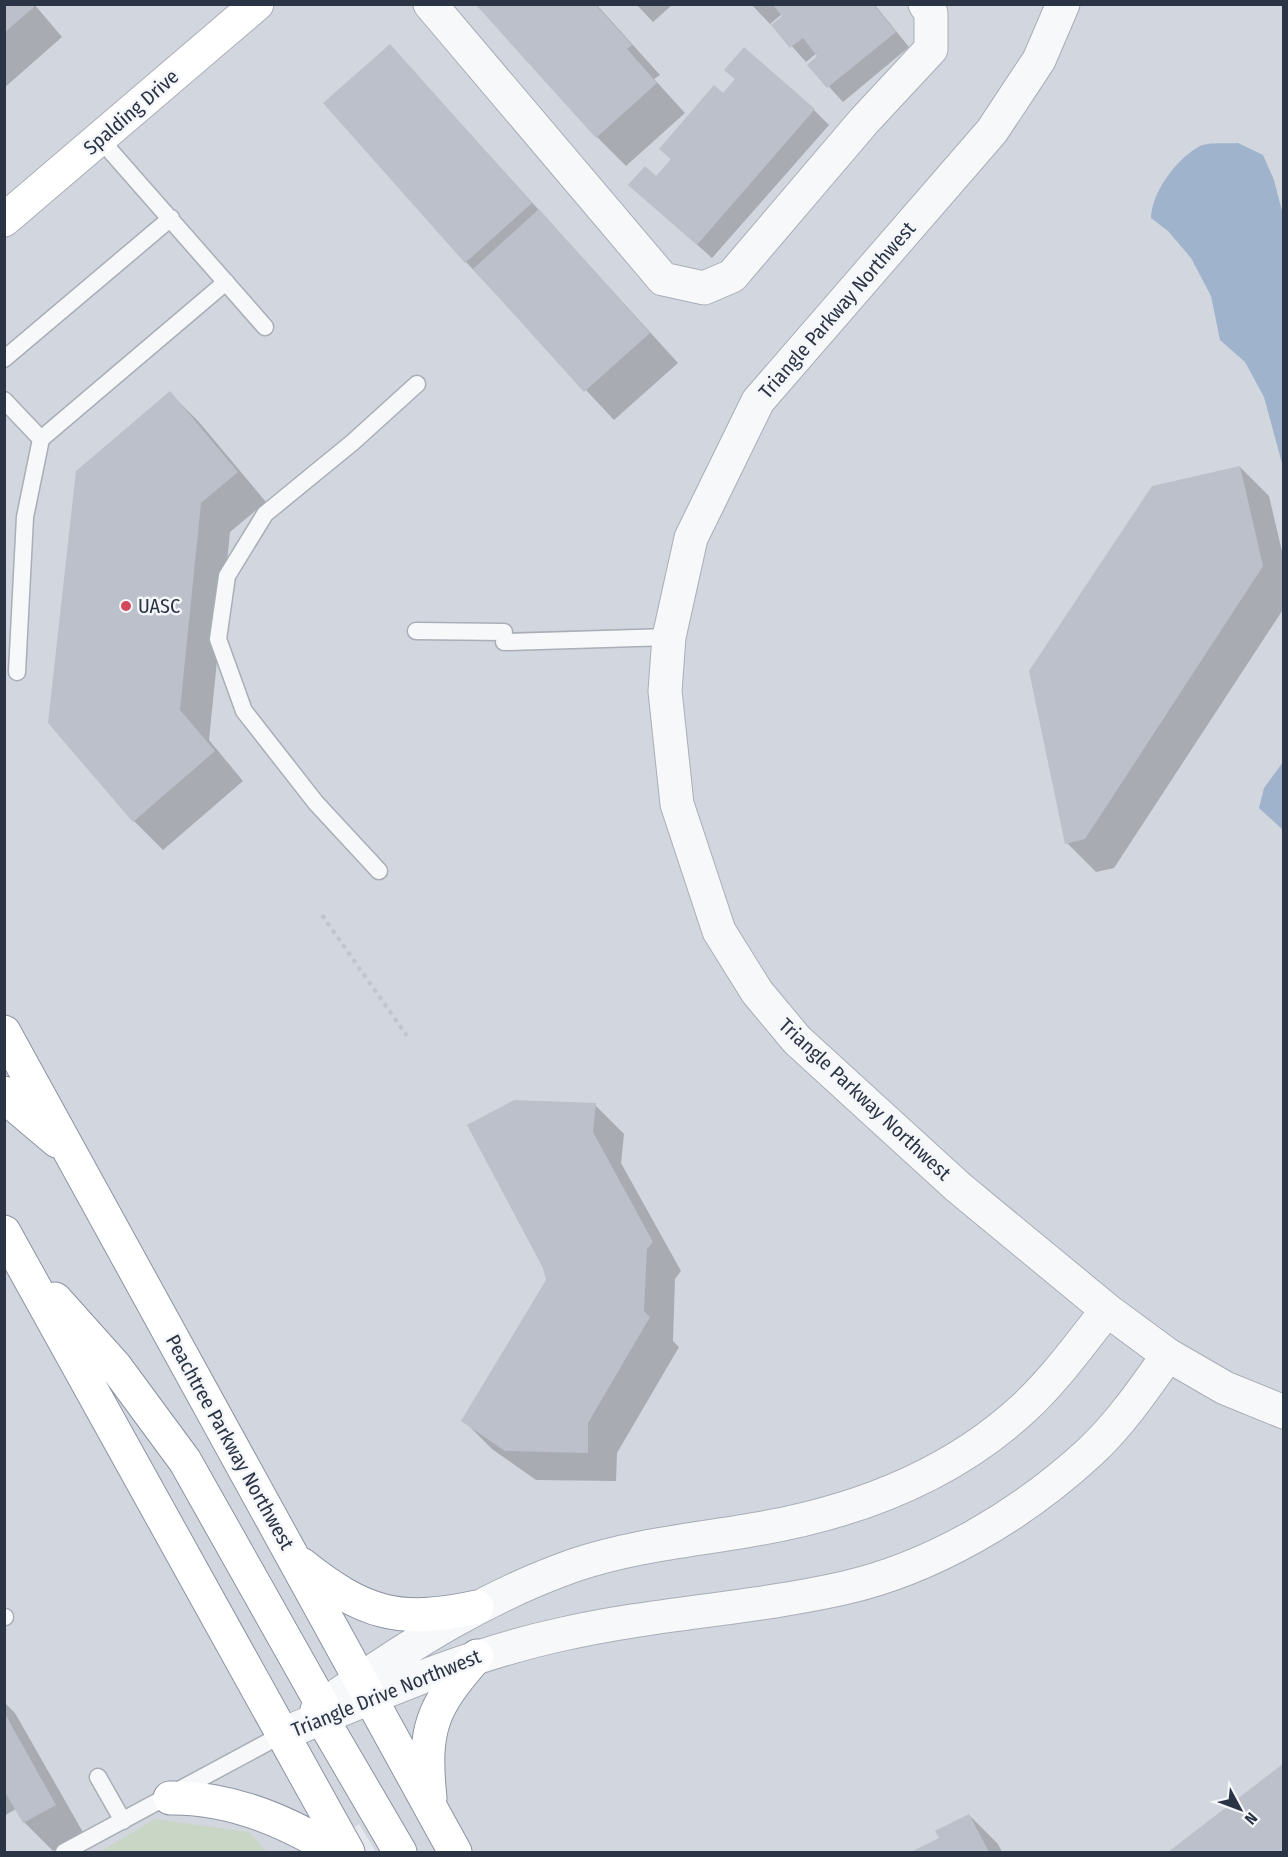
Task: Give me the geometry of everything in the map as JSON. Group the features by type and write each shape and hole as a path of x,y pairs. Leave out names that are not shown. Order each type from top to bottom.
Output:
{"main road":[{"name":"Spalding Drive","path":"4,220 257,4"},
{"name":"Peachtree Parkway Northwest","path":"4,1032 455,1852"},
{"path":"4,1093 10,1101 72,1154"},
{"path":"6,1238 348,1852"},
{"path":"29,1276 82,1328 115,1366 184,1461 400,1852"},
{"path":"294,1558 322,1581 380,1612 409,1616 440,1615 477,1607"},
{"path":"431,1809 426,1758 429,1732 435,1712 448,1690 477,1656"},
{"path":"170,1798 194,1797 222,1802 285,1823 336,1852"}],"street":[{"path":"430,4 663,279 704,288 732,276 864,121 931,49 931,13 925,4"},
{"name":"Triangle Parkway Northwest","path":"1063,4 1039,60 992,131 758,401 691,538 669,637 665,691 677,804 719,930 757,992 797,1040 958,1187 1107,1310 1167,1355 1225,1388 1284,1412"},
{"name":"Triangle Drive Northwest","path":"283,1734 365,1688 477,1607 541,1579 596,1559 664,1543 809,1519 856,1506 929,1476 998,1431 1026,1406 1107,1310"},
{"name":"Triangle Drive Northwest","path":"365,1688 567,1633 844,1588 912,1565 975,1534 1058,1479 1090,1452 1122,1418 1167,1355"}],"lane":[{"path":"100,139 265,327"},
{"path":"4,359 171,218"},
{"path":"17,672 25,517 41,439 226,282"},
{"path":"378,871 316,803 244,711 218,639 227,576 265,514 353,442 417,384"},
{"path":"4,400 41,439"},
{"path":"416,631 504,637 669,637"},
{"path":"64,1852 170,1798 283,1734"},
{"path":"98,1777 123,1821"}],"path":[{"path":"322,915 407,1036"}],"shaded area":[{"path":"5,5 1283,5 1283,1852 376,1852 359,1824 319,1852 5,1852"}],"green space":[{"path":"155,1819 249,1832 267,1852 100,1852"}],"water":[{"path":"1238,143 1263,155 1274,180 1283,215 1283,467 1264,397 1245,362 1220,340 1211,296 1191,258 1168,231 1151,218 1152,208 1161,187 1182,159 1200,146"},
{"path":"1283,762 1283,830 1259,808 1264,788"}],"building":[{"path":"4,4 32,4 34,7 4,33"},
{"path":"478,4 595,4 632,45 627,49 657,83 596,138 477,6"},
{"path":"772,4 873,4 896,32 827,88 807,65 817,56 803,38 790,48 771,25 782,16"},
{"path":"390,44 532,203 465,263 323,103"},
{"path":"744,47 815,109 697,245 628,185 645,166 656,176 671,159 659,149 714,85 723,93 735,79 724,70"},
{"path":"539,209 650,333 584,392 473,269"},
{"name":"UASC","path":"170,391 238,472 201,503 180,710 215,751 133,822 48,723 76,471"},
{"path":"1240,466 1263,566 1085,839 1065,844 1029,671 1152,486"},
{"path":"514,1100 596,1103 593,1132 653,1242 647,1249 644,1311 650,1317 588,1423 588,1453 505,1451 461,1421 546,1280 543,1268 467,1125"},
{"path":"5,1714 56,1805 23,1823 5,1792"},
{"path":"1284,1763 1284,1852 1168,1852"},
{"path":"969,1814 989,1852 911,1852 939,1838 935,1831"}],"place":[{"name":"UASC","path":"126,606"}]}
